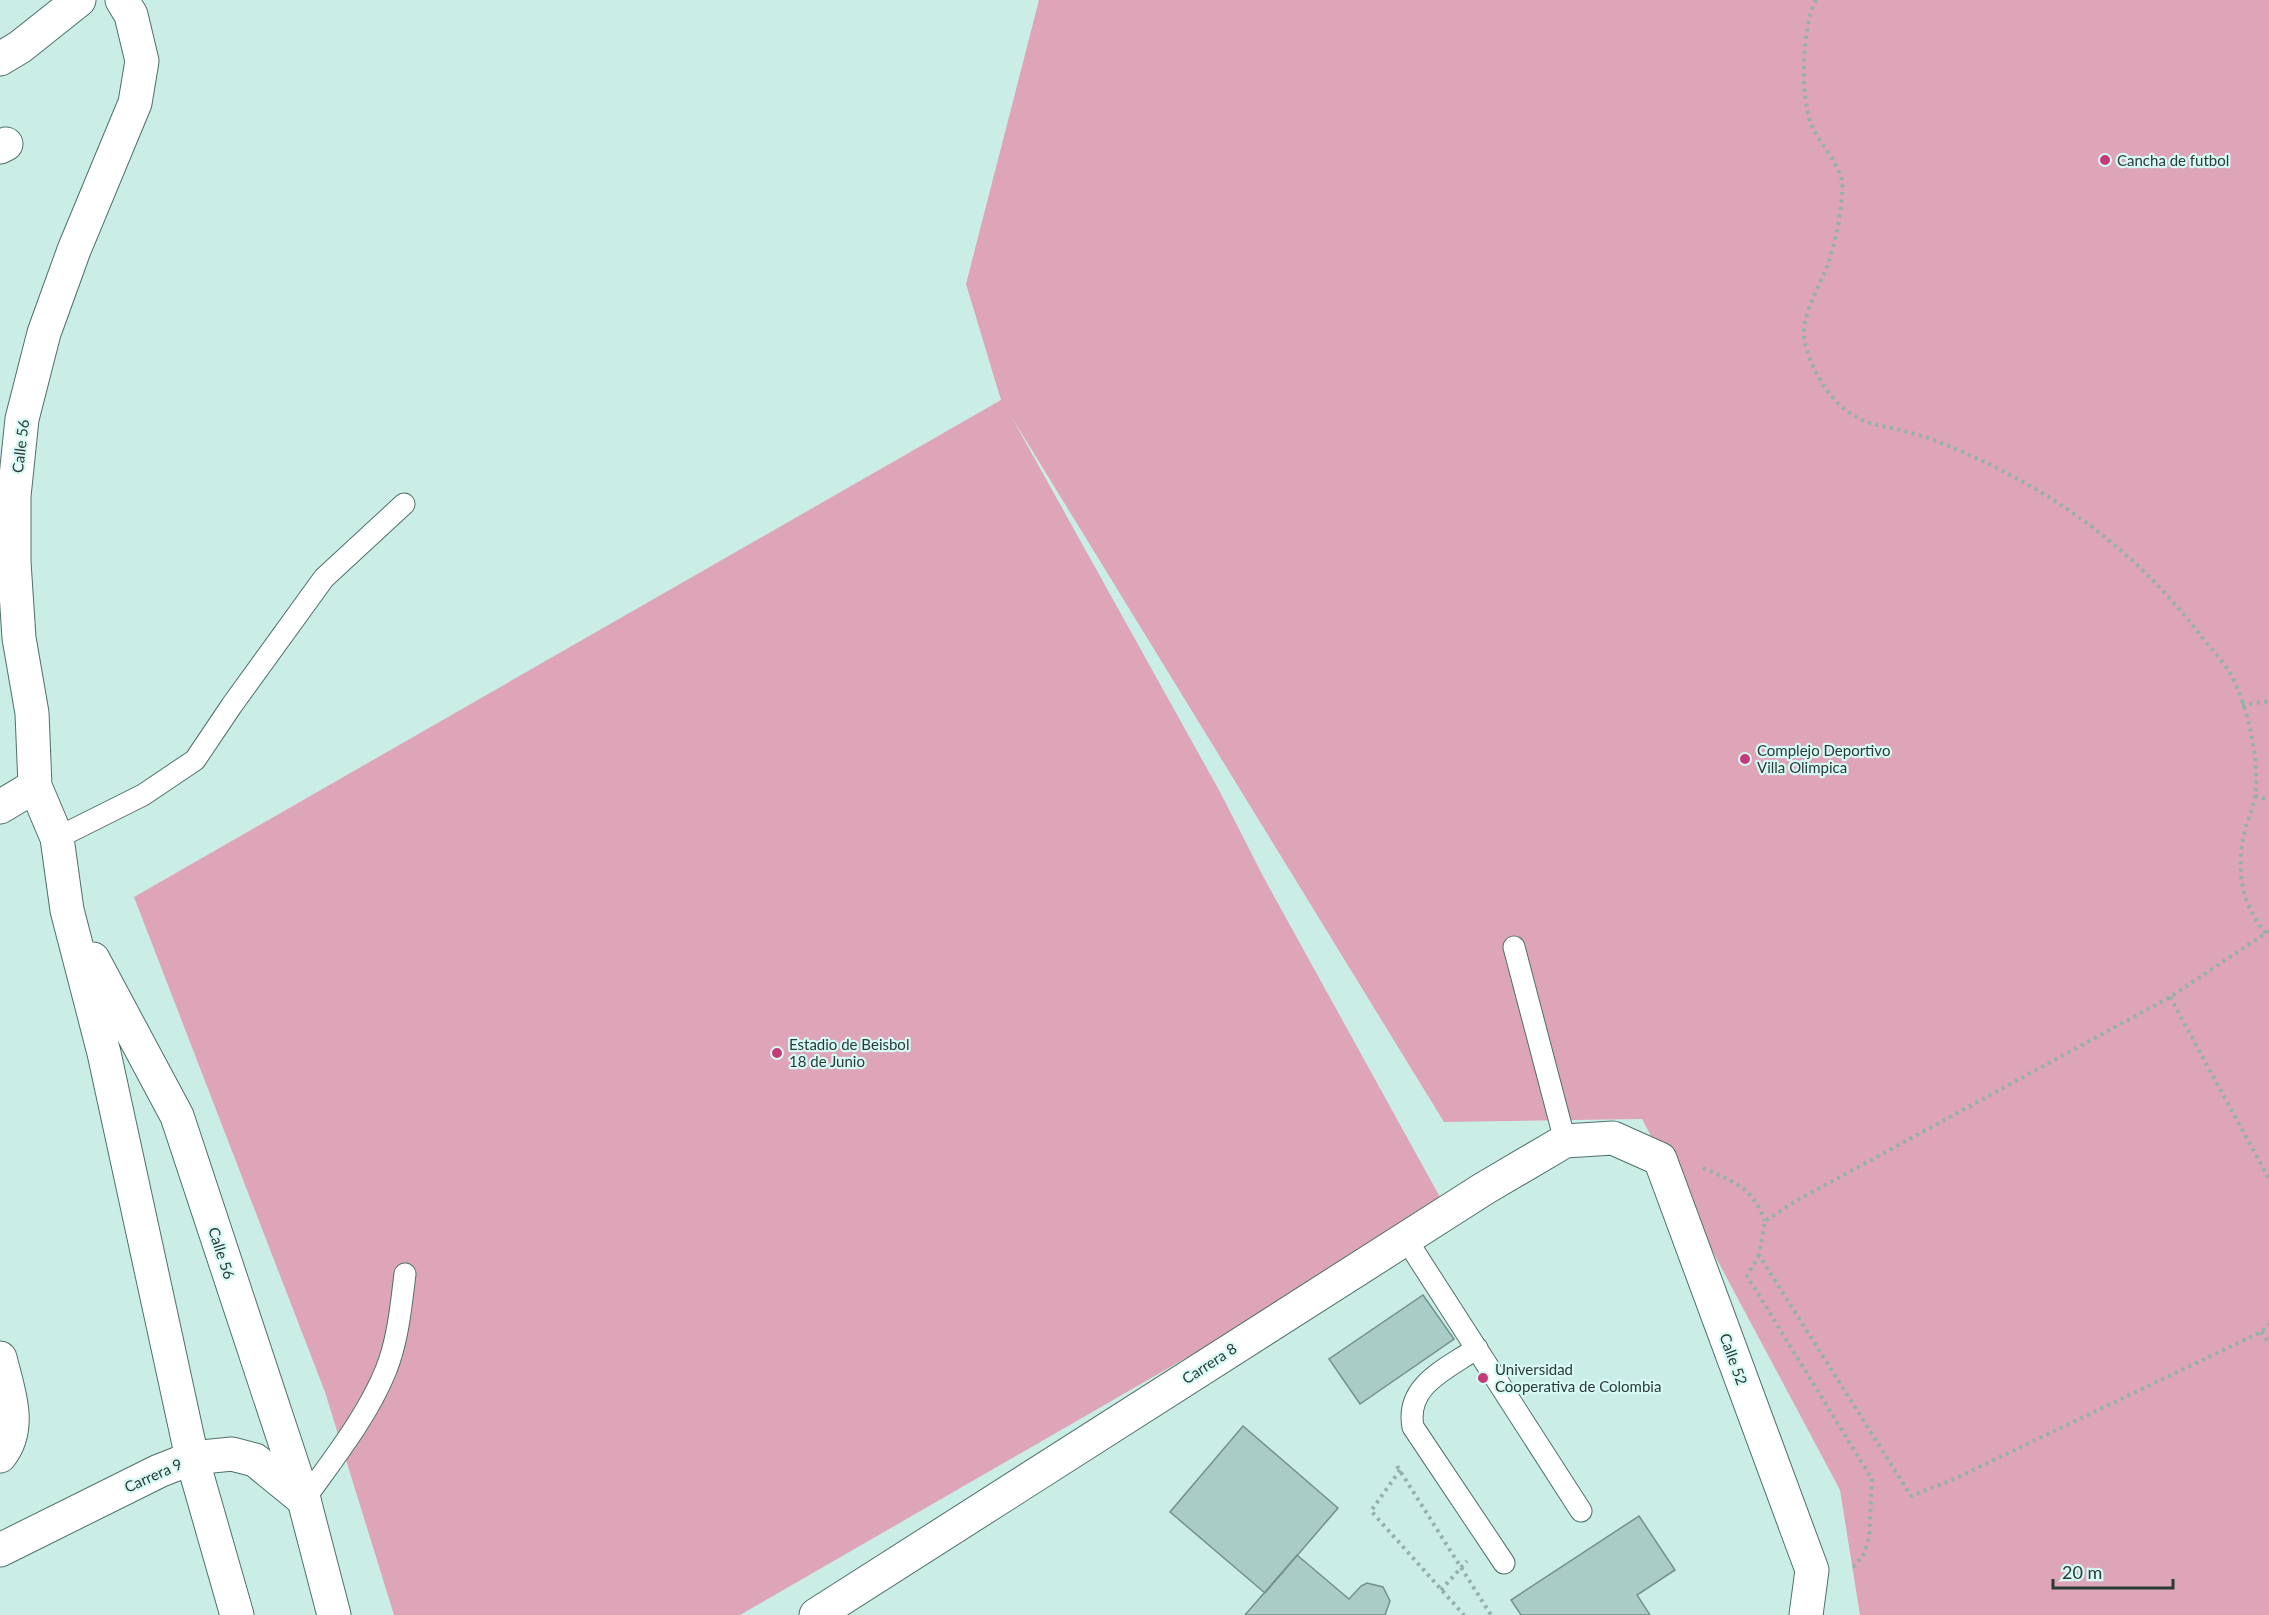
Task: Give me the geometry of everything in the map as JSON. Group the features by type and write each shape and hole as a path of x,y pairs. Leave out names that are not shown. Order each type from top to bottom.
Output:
{"street":[{"path":"0,58 20,47 78,0"},
{"name":"Calle 56","path":"122,0 131,15 142,61 135,103 74,250 44,333 22,419 14,495 14,562 19,638 32,713 35,786 57,838 67,910 104,1053 192,1458 237,1615"},
{"path":"0,807 35,786"},
{"name":"Calle 56","path":"67,910 177,1116 304,1500 334,1615"},
{"name":"Carrera 8","path":"821,1614 1485,1188 1565,1141 1613,1138 1660,1159"},
{"name":"Calle 52","path":"1660,1159 1812,1570 1807,1613"},
{"path":"0,1358 14,1415 9,1445 0,1456"},
{"name":"Carrera 9","path":"0,1550 129,1485 192,1458 232,1454 255,1460 304,1500"}],"lane":[{"path":"57,838 143,795 195,760 324,578 404,504"},
{"path":"1514,947 1565,1141"},
{"path":"1406,1239 1581,1511"},
{"path":"304,1500 359,1420 386,1369 398,1322 405,1274"},
{"path":"1477,1348 1432,1379 1416,1394 1410,1411 1413,1426 1504,1563"}],"path":[{"path":"1816,0 1812,8 1803,58 1810,121 1842,180 1829,263 1809,306 1804,341 1817,372 1835,402 1861,420 1911,433 1962,451 2032,488 2097,528 2143,569 2183,613 2230,675 2252,732 2255,796 2245,829 2240,868 2245,902 2269,937"},
{"path":"2242,705 2269,701"},
{"path":"2255,796 2269,800"},
{"path":"1765,1221 1794,1202 2170,998 2267,932"},
{"path":"2170,998 2269,1179"},
{"path":"1660,1159 1698,1166 1734,1182 1757,1201 1765,1221 1759,1256 1747,1276 1872,1479 1869,1538 1860,1561 1854,1566 1812,1570"},
{"path":"1759,1256 1911,1496 1952,1480 2261,1332 2269,1324"},
{"path":"2261,1332 2269,1343"},
{"path":"1395,1461 1491,1615"},
{"path":"1400,1470 1371,1511 1464,1615"}],"shaded area":[{"name":"Complejo Deportivo Villa Olimpica","path":"1039,0 2269,0 2269,1615 1860,1615 1840,1490 1642,1119 1444,1122 1011,416 1220,792 1264,878 1446,1208 740,1615 394,1615 325,1392 134,897 1001,400 966,284"}],"building":[{"path":"1423,1295 1454,1339 1360,1404 1329,1359"},
{"path":"1243,1426 1338,1508 1265,1593 1170,1512"},
{"path":"1639,1516 1675,1570 1637,1595 1650,1615 1521,1615 1511,1600"},
{"path":"1297,1555 1349,1599 1367,1583 1383,1587 1390,1601 1385,1615 1245,1615"}],"place":[{"name":"Cancha de futbol","path":"2105,160"},
{"name":"Complejo Deportivo Villa Olimpica","path":"1745,759"},
{"name":"Estadio de Beisbol 18 de Junio","path":"777,1053"},
{"name":"Universidad Cooperativa de Colombia","path":"1483,1378"}]}
